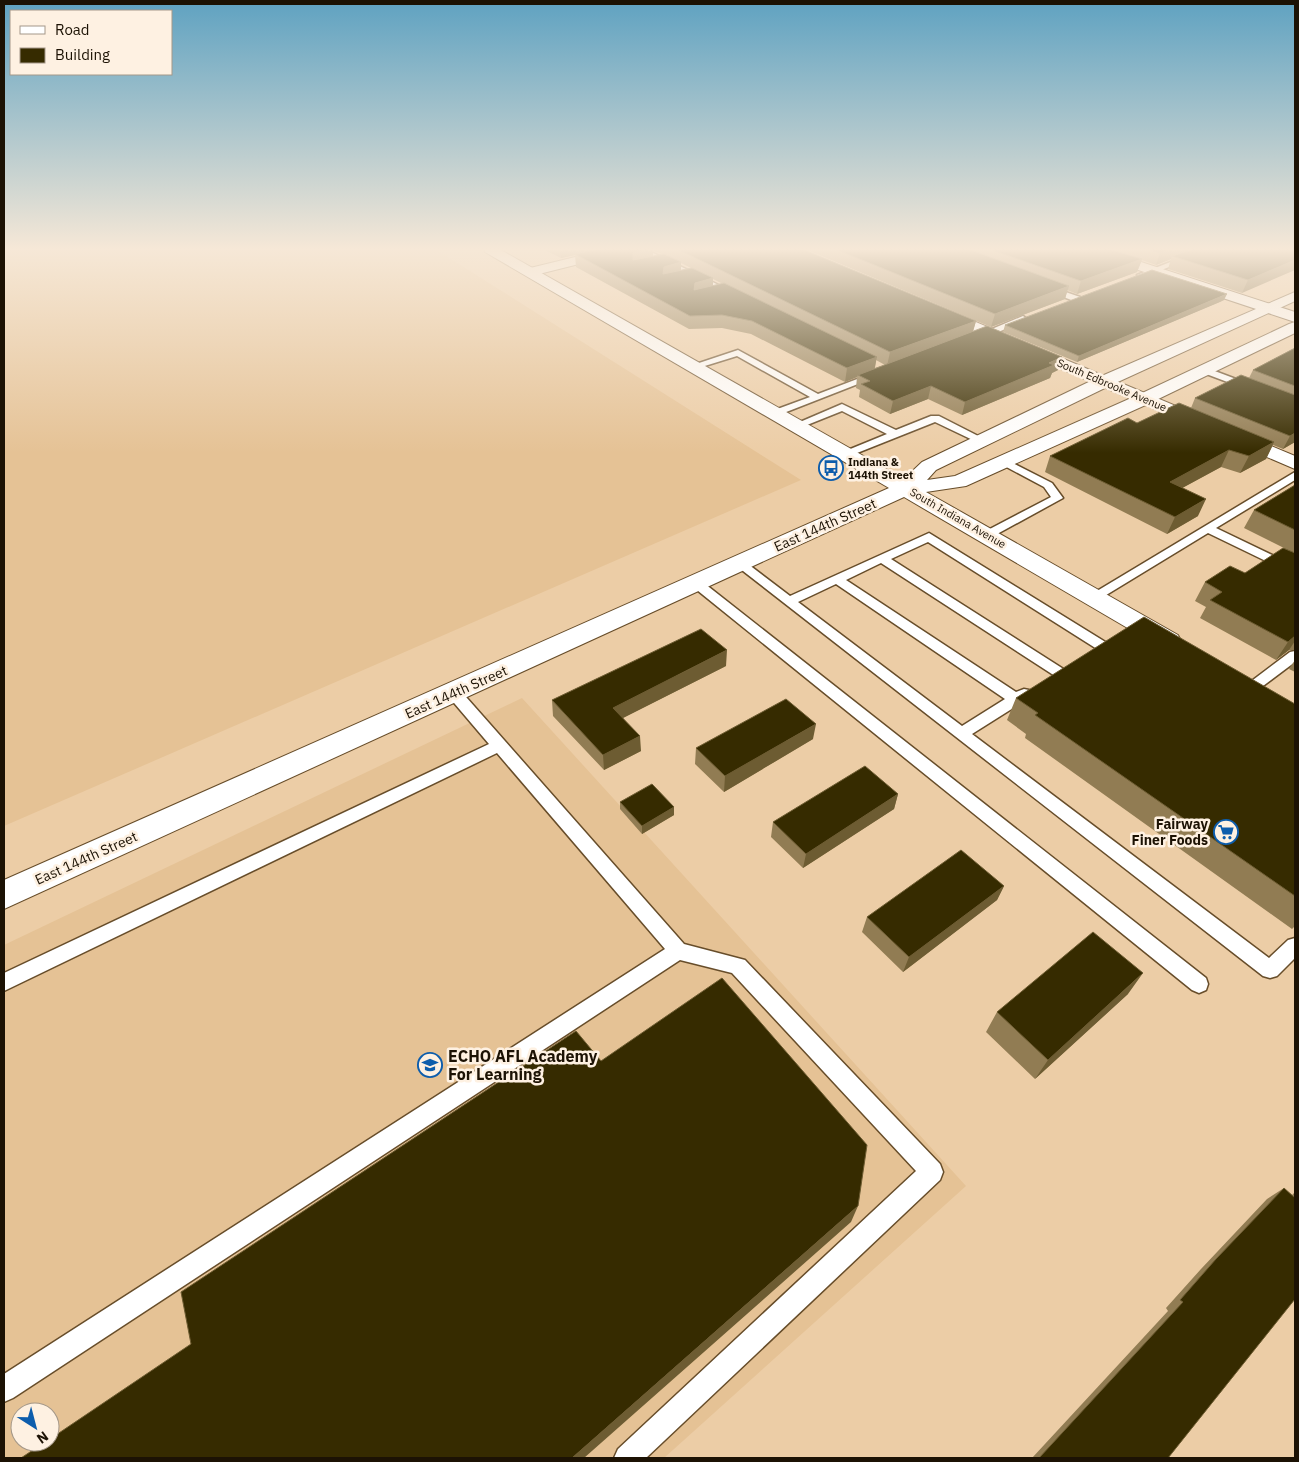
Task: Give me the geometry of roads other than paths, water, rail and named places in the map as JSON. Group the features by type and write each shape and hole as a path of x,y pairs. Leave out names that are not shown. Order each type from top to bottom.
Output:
{"street":[{"name":"South Indiana Avenue","path":"610,317 1093,597 1127,631 1190,654"},
{"name":"South Edbrooke Avenue","path":"952,317 1295,463"},
{"name":"East 144th Street","path":"907,488 929,466 1103,382 1247,317"},
{"name":"East 144th Street","path":"4,896 907,488 959,482 1144,399 1295,326"},
{"path":"1242,684 1273,702"}],"lane":[{"path":"969,340 1029,317"},
{"path":"695,366 738,353 817,397"},
{"path":"776,413 886,371 877,366"},
{"path":"1204,370 1262,392"},
{"path":"798,425 842,407 896,434"},
{"path":"847,454 935,418 983,441"},
{"path":"988,535 1057,498 1048,485 1004,461"},
{"path":"1093,597 1295,474"},
{"path":"1208,528 1295,571"},
{"path":"789,601 929,538 1102,646"},
{"path":"883,558 1060,672"},
{"path":"740,564 1270,970 1295,946"},
{"path":"837,580 1016,699"},
{"path":"696,583 1199,984"},
{"path":"1088,655 1127,631"},
{"path":"1242,684 1295,655"},
{"path":"962,733 1074,664"},
{"path":"454,693 678,951 738,966 932,1172 627,1458"},
{"path":"4,982 500,745"},
{"path":"4,1389 678,951"}],"place":[{"name":"Indiana & 144th Street","path":"831,468"},
{"name":"Fairway Finer Foods","path":"1226,832"},
{"name":"ECHO AFL Academy For Learning","path":"430,1065"}]}
